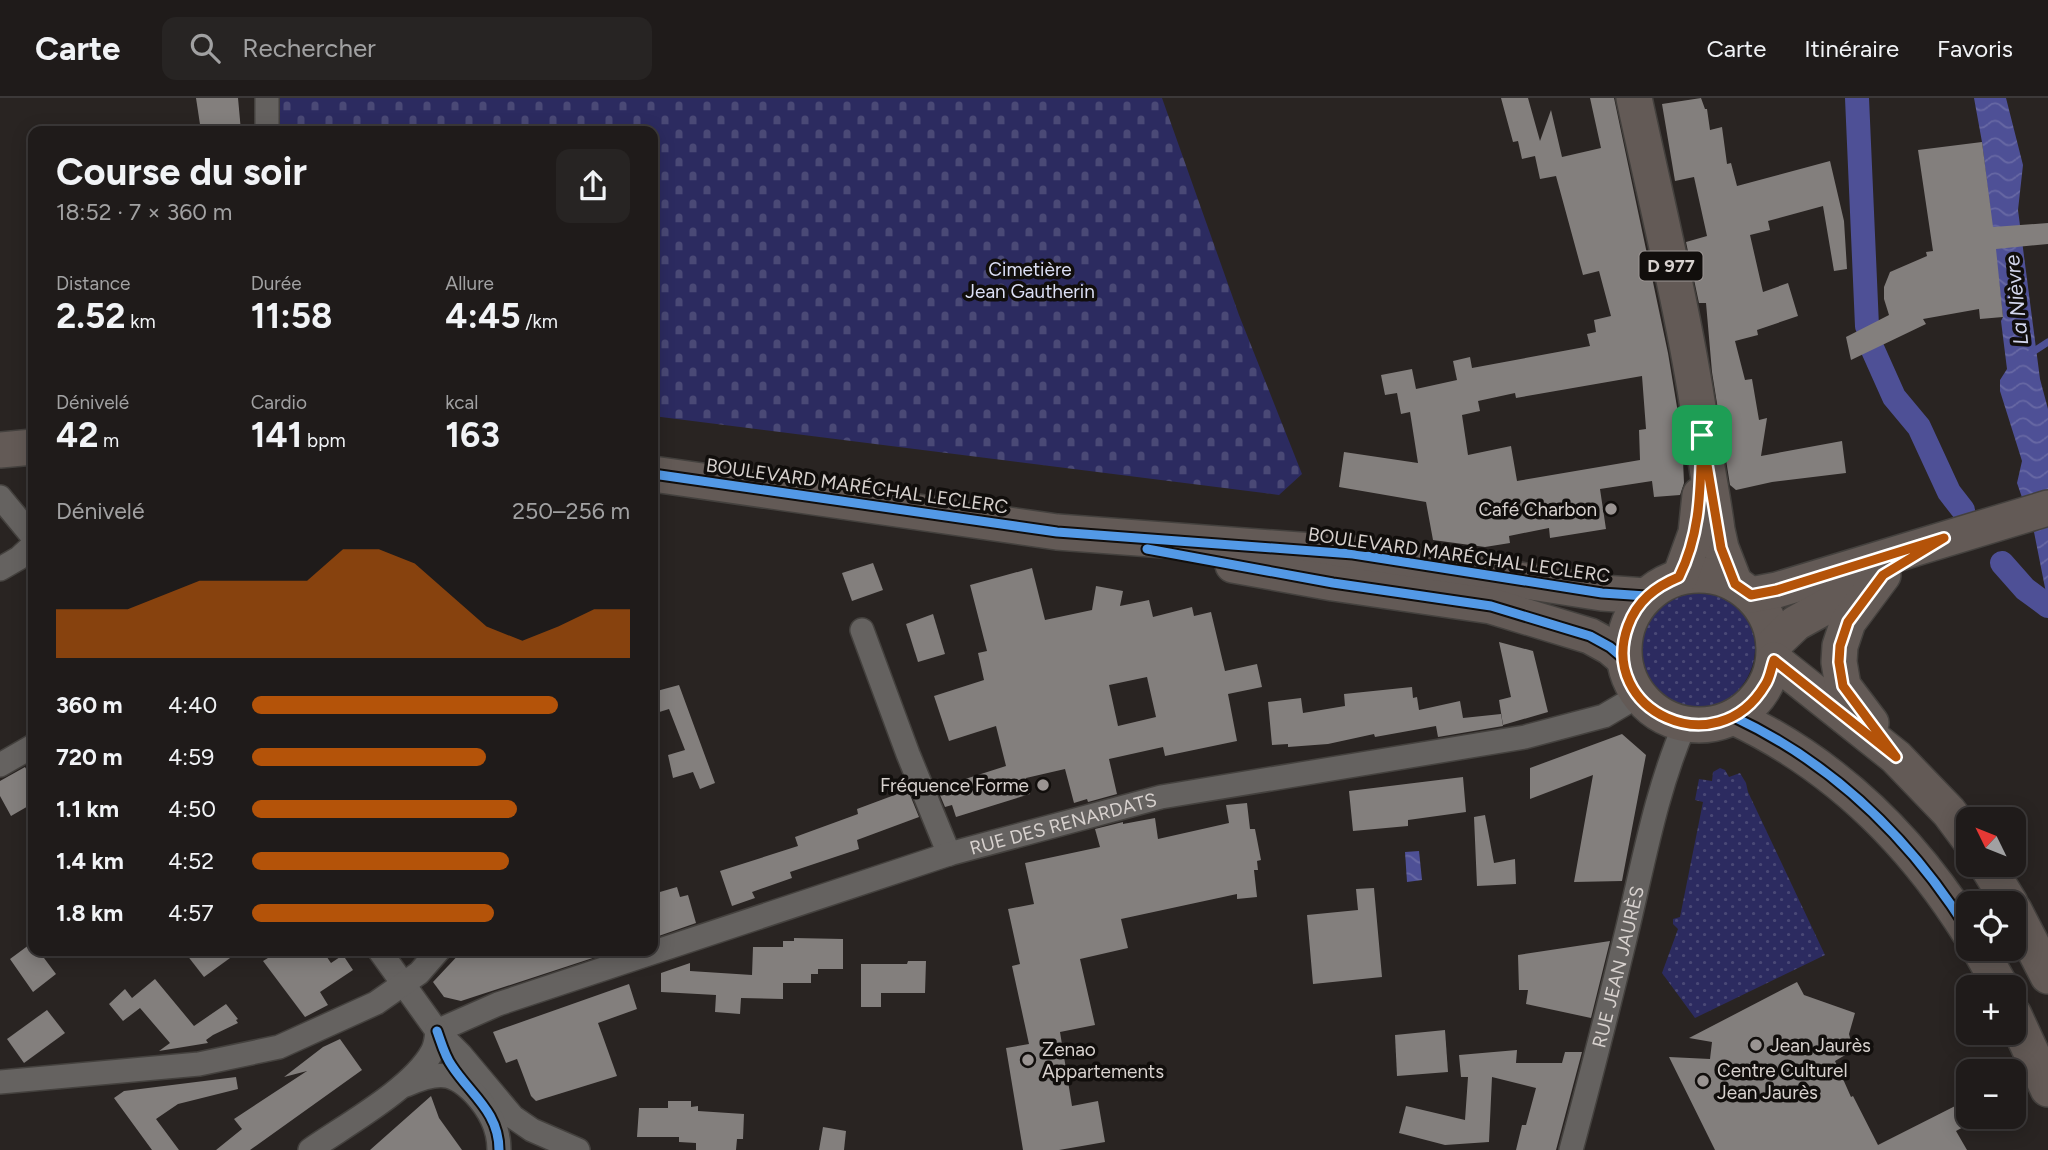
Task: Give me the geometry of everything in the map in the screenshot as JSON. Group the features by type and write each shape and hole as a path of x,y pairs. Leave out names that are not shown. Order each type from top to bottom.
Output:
{"main road":[{"name":"D 977","path":"1634,98 1681,305 1717,530 1743,589"},
{"name":"D 977","path":"1679,577 1696,533 1702,435"},
{"path":"0,450 28,447"},
{"name":"BOULEVARD MARÉCHAL LECLERC","path":"658,475 1057,532 1333,583 1491,606 1590,636 1623,658"},
{"path":"1743,589 1777,590 2034,512"},
{"name":"BOULEVARD MARÉCHAL LECLERC","path":"1057,532 1353,554 1602,593 1646,596"},
{"path":"1944,538 1883,575 1804,617 1786,630 1774,652 1767,683 1753,702 1734,716 1710,725 1685,724 1668,719 1652,709 1638,696 1628,678 1623,658 1624,635 1632,614 1646,596 1662,584 1679,577 1699,574 1718,577 1743,589 1763,610 1770,626 1774,652 1896,757 1956,821"},
{"path":"1883,575 1848,622 1840,646 1839,662 1843,686 1896,757"},
{"path":"1734,716 1772,734 1849,789 1913,855 1956,914"},
{"path":"2026,933 2048,976"},
{"path":"2026,1041 2048,1089"}],"street":[{"path":"267,98 267,126"},
{"path":"0,497 28,531"},
{"path":"0,569 28,550"},
{"path":"862,630 949,854"},
{"name":"RUE DES RENARDATS","path":"658,951 949,854 1161,797 1525,737 1604,716 1638,696"},
{"name":"RUE JEAN JAURÈS","path":"1571,1150 1662,784 1685,724"},
{"path":"0,765 28,749"},
{"path":"383,956 437,1031 513,1117 532,1130 578,1150"},
{"path":"0,1082 199,1063 279,1047 376,1003 419,973 434,956"},
{"name":"RUE DES RENARDATS","path":"437,1031 498,1004 642,956"},
{"name":"RUE DES RENARDATS","path":"422,1010 449,1011 498,1004"},
{"path":"310,1150 400,1087 431,1054 437,1031"},
{"path":"437,1031 451,1065 484,1104 498,1133 499,1150"},
{"path":"400,1087 429,1075 442,1075 461,1082 484,1104"},
{"path":"511,1150 521,1142 542,1134"}],"green space":[{"name":"Cimetière Jean Gautherin","path":"279,98 1162,98 1239,315 1302,474 1279,495 658,417 658,126 278,126"},
{"path":"1694,587 1717,592 1737,605 1750,625 1755,648 1750,671 1737,691 1717,704 1694,709 1671,704 1651,691 1638,671 1633,648 1638,625 1651,605 1671,592"},
{"path":"1720,768 1725,770 1729,777 1740,773 1746,783 1825,955 1695,1018 1662,973 1678,929 1673,924 1673,919 1680,917 1703,802 1695,800 1699,779 1712,781 1713,772"}],"water":[{"name":"La Nièvre","path":"1974,98 2006,98 2023,165 2018,210 2040,379 2048,409 2048,603 2034,532 2017,483 2022,461 2000,391 2000,380 2007,369 2001,321 2003,317 1982,142"},
{"path":"1419,851 1422,880 1407,882 1405,852"}],"building":[{"path":"196,98 238,98 241,126 200,126"},
{"path":"1501,98 1528,98 1540,141 1551,110 1562,157 1601,148 1590,98 1614,98 1668,353 1682,437 1684,483 1680,495 1654,497 1652,481 1600,489 1606,529 1550,538 1549,528 1509,536 1510,543 1485,547 1433,540 1426,502 1339,487 1344,452 1418,463 1410,412 1401,414 1397,393 1385,395 1381,375 1412,369 1416,389 1457,380 1453,361 1470,357 1472,368 1590,346 1587,334 1596,332 1594,320 1611,316 1599,271 1583,275 1556,176 1540,179 1535,156 1522,159 1518,141 1513,142","holes":["1642,376 1646,429 1639,430 1640,460 1517,481 1511,446 1468,455 1462,415 1480,411 1478,401 1515,393 1516,398"]},
{"path":"1701,98 1707,109 1710,130 1722,127 1727,164 1731,163 1737,186 1830,161 1844,221 1847,269 1834,271 1823,206 1768,221 1770,230 1750,235 1763,292 1788,283 1798,316 1757,330 1758,335 1735,341 1745,380 1752,379 1759,420 1767,418 1761,456 1842,441 1846,473 1772,482 1736,490 1730,485 1712,372 1706,303 1699,303 1686,242 1707,236 1694,177 1675,181 1662,104"},
{"path":"1982,142 1993,227 2048,223 2048,244 1996,249 2003,317 1980,319 1979,309 1923,319 1926,324 1851,360 1846,337 1889,315 1884,299 1884,287 1890,272 1927,256 1926,252 1933,251 1918,150"},
{"path":"873,563 883,590 852,601 842,573"},
{"path":"1032,568 1045,620 1092,610 1096,586 1123,591 1120,606 1149,600 1153,617 1192,607 1194,616 1211,612 1225,671 1257,664 1262,687 1228,694 1237,741 1165,756 1163,747 1109,759 1117,794 1074,803 1065,769 1026,778 1030,794 956,817 952,805 945,807 937,788 1006,766 996,726 949,741 934,696 984,680 978,653 987,651 970,585","holes":["1147,677 1156,717 1118,726 1109,685"]},
{"path":"933,614 945,654 918,662 906,624"},
{"path":"1499,642 1533,651 1548,712 1503,725 1499,700 1511,697"},
{"path":"679,685 715,783 700,789 693,772 673,778 668,755 685,750 669,709 658,712 658,691"},
{"path":"1412,687 1413,698 1417,697 1419,710 1460,701 1463,718 1501,714 1503,726 1438,737 1436,726 1375,737 1374,734 1328,744 1288,747 1288,744 1272,745 1268,702 1301,698 1303,713 1345,706 1344,694"},
{"path":"1622,734 1646,755 1622,881 1574,882 1593,775 1530,799 1530,768"},
{"path":"25,767 28,772 28,806 11,816 0,796 0,781"},
{"path":"1463,777 1466,812 1408,820 1408,826 1353,831 1349,791"},
{"path":"908,790 919,817 857,840 859,849 790,872 792,878 752,892 755,898 732,906 720,871 798,846 795,837 858,814 857,809"},
{"path":"1247,803 1250,829 1255,829 1261,860 1257,861 1258,870 1254,870 1257,897 1237,899 1237,894 1121,919 1128,948 1080,959 1095,1025 1060,1032 1072,1106 1098,1101 1105,1142 1059,1150 1023,1150 1006,1048 1029,1044 1012,966 1020,964 1008,909 1034,904 1025,863 1100,847 1095,829 1123,822 1155,818 1158,839 1229,823 1226,805"},
{"path":"1485,815 1494,863 1515,859 1516,884 1477,886 1474,817"},
{"path":"677,887 680,897 688,895 696,923 658,936 658,893"},
{"path":"1374,888 1382,977 1313,984 1307,915 1358,910 1356,889"},
{"path":"794,938 843,939 843,969 818,969 818,974 811,974 811,983 783,983 783,999 741,998 740,1014 715,1012 716,995 661,992 661,973 690,963 690,971 752,975 753,947 783,947 783,941 794,941"},
{"path":"1610,941 1591,1018 1526,1004 1528,990 1519,990 1518,955"},
{"path":"28,946 28,956 42,956 56,974 33,992 10,959"},
{"path":"188,956 233,956 204,977"},
{"path":"271,956 326,956 331,963 344,956 353,970 320,992 328,1005 305,1017 263,961"},
{"path":"457,956 599,956 461,1001 444,997 433,982"},
{"path":"908,961 926,961 925,993 881,993 881,1007 861,1007 861,964 907,964"},
{"path":"155,979 194,1026 226,1004 238,1019 238,1023 213,1035 206,1040 208,1043 159,1051 170,1043 140,1008 123,1021 109,1004 125,989 132,998"},
{"path":"1797,982 1804,995 1855,1013 1847,1054 1835,1061 1851,1097 1853,1096 1878,1145 1956,1106 1956,1129 1960,1129 1956,1131 1967,1150 1715,1150 1669,1057 1710,1059 1712,1042 1689,1038"},
{"path":"629,984 637,1009 598,1023 617,1076 536,1101 531,1096 517,1059 506,1063 493,1032"},
{"path":"47,1010 65,1033 24,1063 7,1039"},
{"path":"1445,1030 1448,1072 1397,1076 1395,1035"},
{"path":"340,1039 362,1070 250,1150 216,1150 242,1129 234,1119 307,1071 284,1077 323,1047"},
{"path":"1517,1050 1516,1063 1562,1063 1565,1052 1582,1052 1556,1150 1516,1150 1536,1088 1492,1077 1489,1142 1445,1145 1399,1133 1406,1106 1465,1120 1468,1077 1461,1077 1459,1055"},
{"path":"236,1077 238,1089 178,1104 156,1119 179,1150 152,1150 114,1098 124,1091"},
{"path":"431,1096 439,1118 462,1150 370,1150"},
{"path":"668,1101 691,1101 691,1107 698,1106 698,1111 744,1114 743,1139 737,1139 736,1150 696,1150 696,1143 679,1142 679,1137 637,1137 639,1108 668,1108"},
{"path":"823,1127 846,1131 844,1150 819,1150"}],"waterway":[{"path":"1857,98 1867,326"},
{"path":"2031,353 2048,342"},
{"path":"1873,350 1894,397 1919,427 1949,492 1963,510"},
{"path":"2002,563 2025,589 2048,606"}],"cycle path":[{"path":"658,475 1057,532 1353,554 1602,593 1646,596"},
{"path":"1147,549 1333,583 1491,606 1590,636 1623,658"},
{"path":"1734,717 1805,757 1867,807 1921,865 1956,913"},
{"path":"437,1031 450,1062 489,1114 498,1137 499,1150"}],"place":[{"name":"Café Charbon","path":"1611,509"},
{"name":"Fréquence Forme","path":"1043,785"},
{"name":"Jean Jaurès","path":"1756,1045"},
{"name":"Zenao Appartements","path":"1028,1060"},
{"name":"Centre Culturel Jean Jaurès","path":"1703,1081"}],"route":[{"path":"1702,435 1721,548 1735,584 1751,595 1777,590 1944,538 1883,575 1848,622 1840,646 1839,662 1843,686 1896,757 1774,660 1767,683 1753,702 1734,716 1710,725 1685,724 1668,719 1638,696 1628,678 1623,658 1624,635 1632,614 1646,596 1662,584 1679,577 1688,560 1696,533 1700,502 1702,435"}]}
